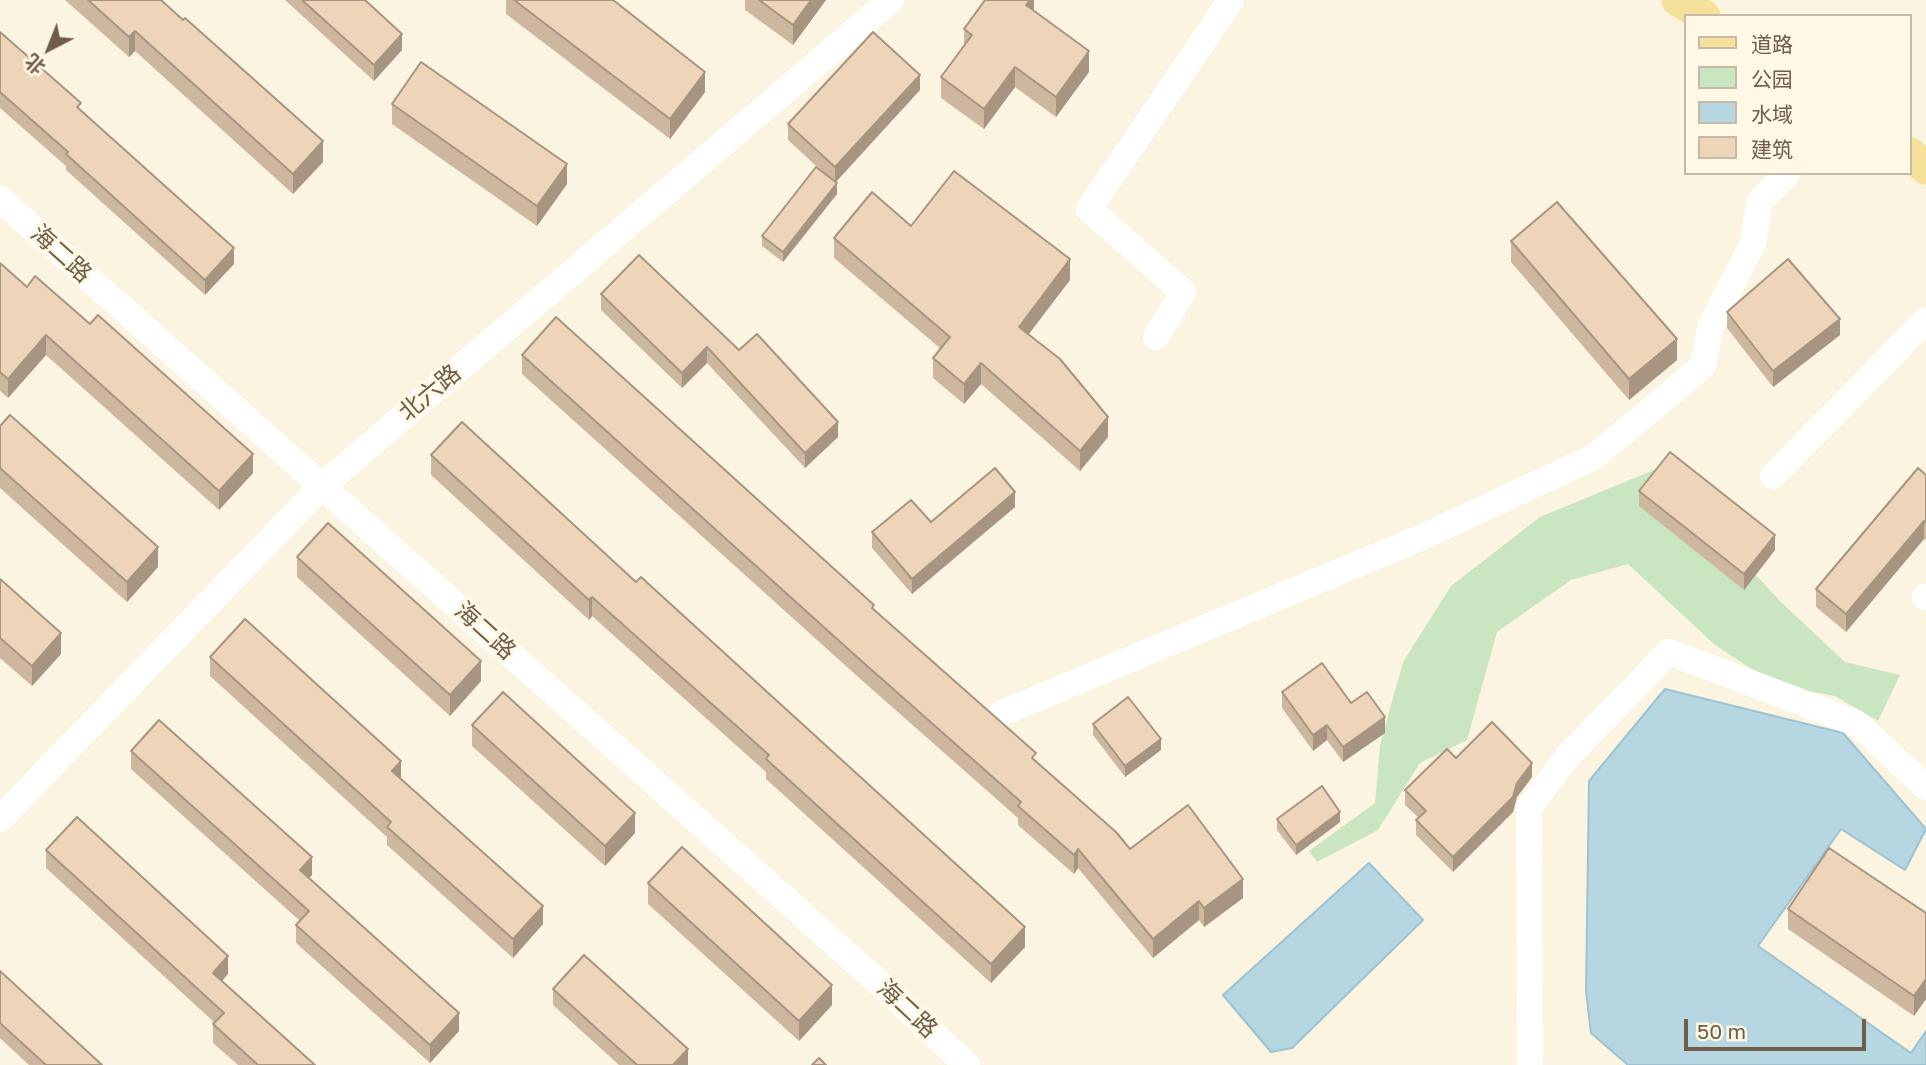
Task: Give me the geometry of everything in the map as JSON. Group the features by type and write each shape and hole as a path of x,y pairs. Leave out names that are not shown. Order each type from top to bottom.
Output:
{"main road":[{"path":"1678,0 1701,14"},
{"path":"1912,156 1926,168"}],"street":[{"name":"北六路","path":"0,819 322,486 891,0"},
{"path":"1156,337 1184,292 1089,209 1231,0"},
{"path":"1002,713 1420,538 1594,457 1703,366 1711,325 1754,243 1760,201 1786,175"},
{"name":"海二路","path":"0,199 855,961 967,1065"},
{"path":"1773,476 1926,320"},
{"path":"1530,1065 1529,807 1569,755 1669,652 1856,723 1926,787"}],"green space":[{"path":"1656,469 1783,604 1845,662 1900,675 1878,721 1835,696 1776,685 1715,645 1628,564 1571,580 1497,632 1467,740 1420,763 1378,830 1317,862 1309,851 1375,803 1380,745 1403,662 1451,586 1540,517"}],"water":[{"path":"1665,689 1843,733 1926,829 1905,870 1841,829 1758,946 1911,1053 1926,1031 1926,1065 1628,1065 1591,1033 1586,991 1589,781"},
{"path":"1369,863 1423,920 1292,1048 1271,1052 1223,995"}],"building":[{"path":"88,0 161,0 183,20 185,18 323,141 293,174 135,31 129,37"},
{"path":"302,0 365,0 402,34 374,65"},
{"path":"514,0 613,0 705,72 670,119"},
{"path":"759,0 811,0 793,25"},
{"path":"985,0 1030,0 1026,5 1089,51 1056,97 1015,67 984,109 941,77 972,35 964,29"},
{"path":"0,32 81,103 77,107 234,248 205,280 0,92"},
{"path":"873,32 920,75 835,167 788,124"},
{"path":"421,62 567,164 537,206 392,104"},
{"path":"816,167 837,183 783,252 762,236"},
{"path":"954,171 1070,259 1019,327 1060,359 1108,417 1080,451 981,363 964,384 933,358 950,337 834,238 872,192 911,226"},
{"path":"1557,202 1677,339 1629,379 1511,241"},
{"path":"639,255 739,350 757,334 838,422 805,453 707,347 682,373 601,294"},
{"path":"1788,259 1840,319 1773,371 1727,312"},
{"path":"0,263 27,287 35,276 90,324 98,315 253,454 219,491 46,335 8,379 0,372"},
{"path":"556,317 874,605 872,608 1036,753 1032,758 1116,832 1130,849 1188,805 1243,879 1204,908 1199,901 1153,939 1078,849 1074,855 1018,806 1021,802 522,355"},
{"path":"10,415 158,547 127,582 0,468 0,426"},
{"path":"462,422 636,582 641,577 1025,927 991,964 766,759 769,755 592,597 589,600 431,455"},
{"path":"1670,452 1775,535 1744,574 1639,491"},
{"path":"995,468 1015,492 912,579 872,532 911,500 931,522"},
{"path":"1918,468 1926,475 1926,523 1924,521 1846,614 1816,589"},
{"path":"328,523 481,661 450,695 297,557"},
{"path":"0,579 61,633 32,666 0,638"},
{"path":"245,619 401,761 392,771 543,906 513,939 387,827 391,822 210,657"},
{"path":"1322,663 1351,703 1367,692 1385,717 1343,747 1327,725 1313,735 1282,692"},
{"path":"503,692 635,813 605,846 472,725"},
{"path":"1128,697 1161,739 1125,766 1093,724"},
{"path":"159,720 312,857 300,870 459,1013 430,1045 296,925 309,911 131,751"},
{"path":"1492,722 1532,763 1517,783 1513,797 1453,857 1416,820 1426,811 1405,790 1447,749 1456,758"},
{"path":"1322,786 1340,812 1296,845 1277,819"},
{"path":"77,817 228,956 213,973 315,1065 258,1065 213,1024 224,1013 46,850"},
{"path":"682,847 832,985 799,1021 648,883"},
{"path":"1829,848 1926,913 1926,979 1914,996 1788,909"},
{"path":"584,955 688,1049 673,1065 637,1065 553,989"},
{"path":"0,971 102,1065 46,1065 0,1023"},
{"path":"819,1058 826,1065 812,1065"}]}
